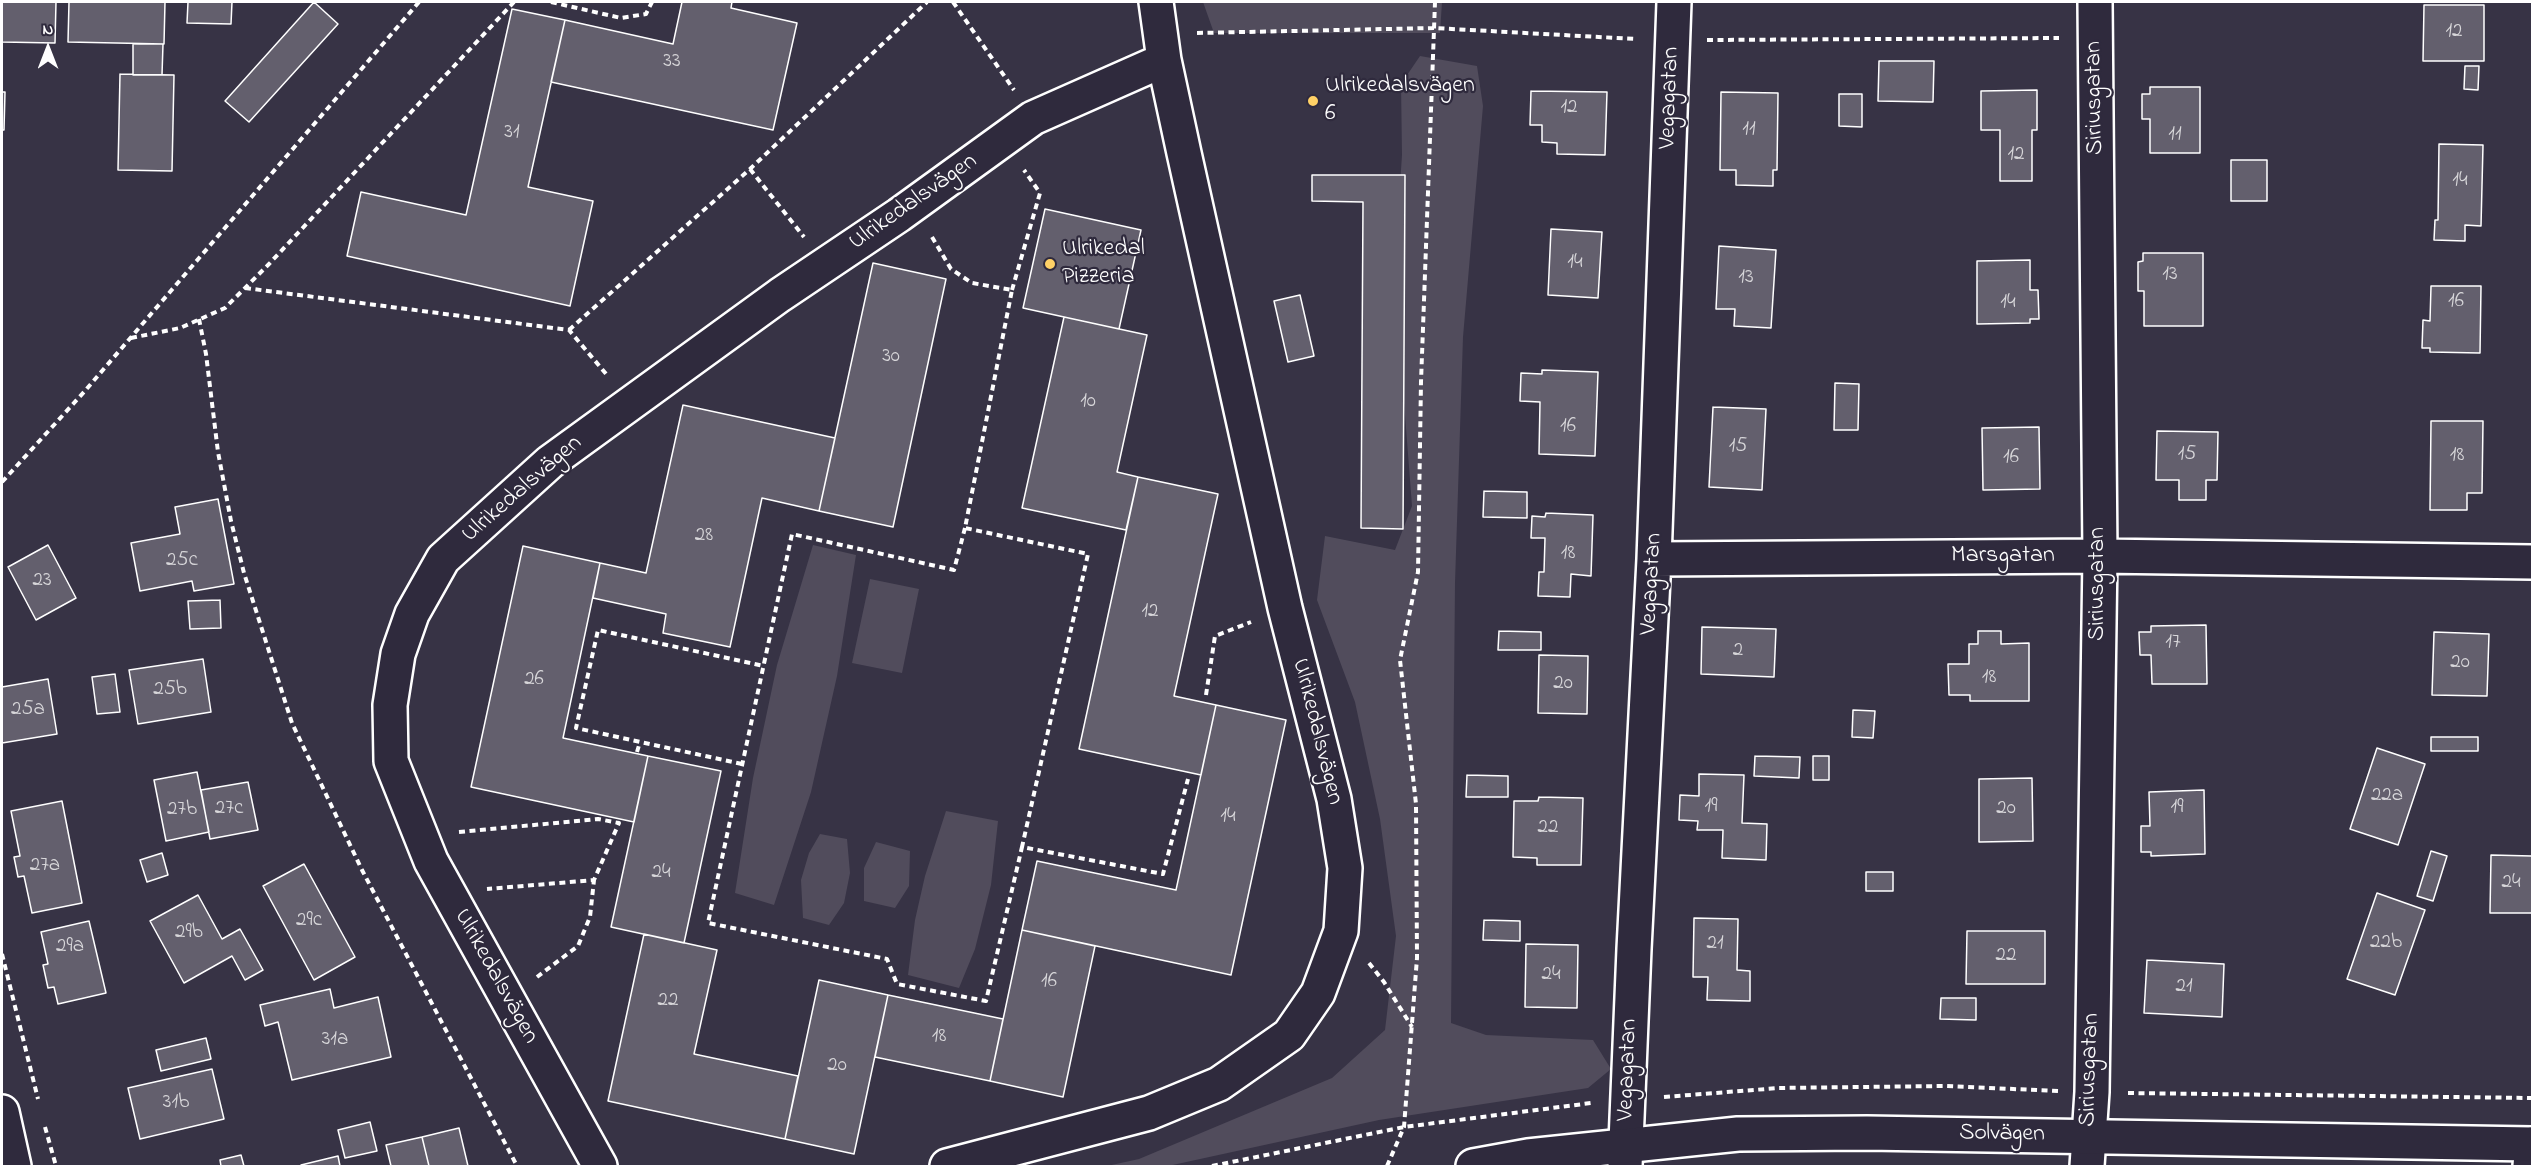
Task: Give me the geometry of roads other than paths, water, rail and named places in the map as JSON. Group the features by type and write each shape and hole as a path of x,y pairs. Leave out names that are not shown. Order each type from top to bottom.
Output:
{"street":[{"name":"Ulrikedalsvägen","path":"947,1167 1149,1113 1219,1084 1289,1035 1318,993 1341,931 1345,868 1334,799 1285,609 1162,47 1156,2"},
{"name":"Vegagatan","path":"1626,1156 1654,559 1674,2"},
{"name":"Siriusgatan","path":"2088,1152 2092,1092 2100,556 2095,2"},
{"name":"Ulrikedalsvägen","path":"600,1167 430,861 392,761 390,705 398,654 412,614 443,559 550,462 1033,118 1162,47"},
{"name":"Marsgatan","path":"1654,559 2100,556 2532,562"},
{"path":"2,1112 14,1167"},
{"name":"Solvägen","path":"1473,1167 1528,1156 1626,1156 1738,1134 1867,1133 2088,1152 2531,1152"}],"place":[{"name":"Ulrikedalsvägen 6","path":"1313,101"},
{"name":"Ulrikedal Pizzeria","path":"1050,264"}]}
